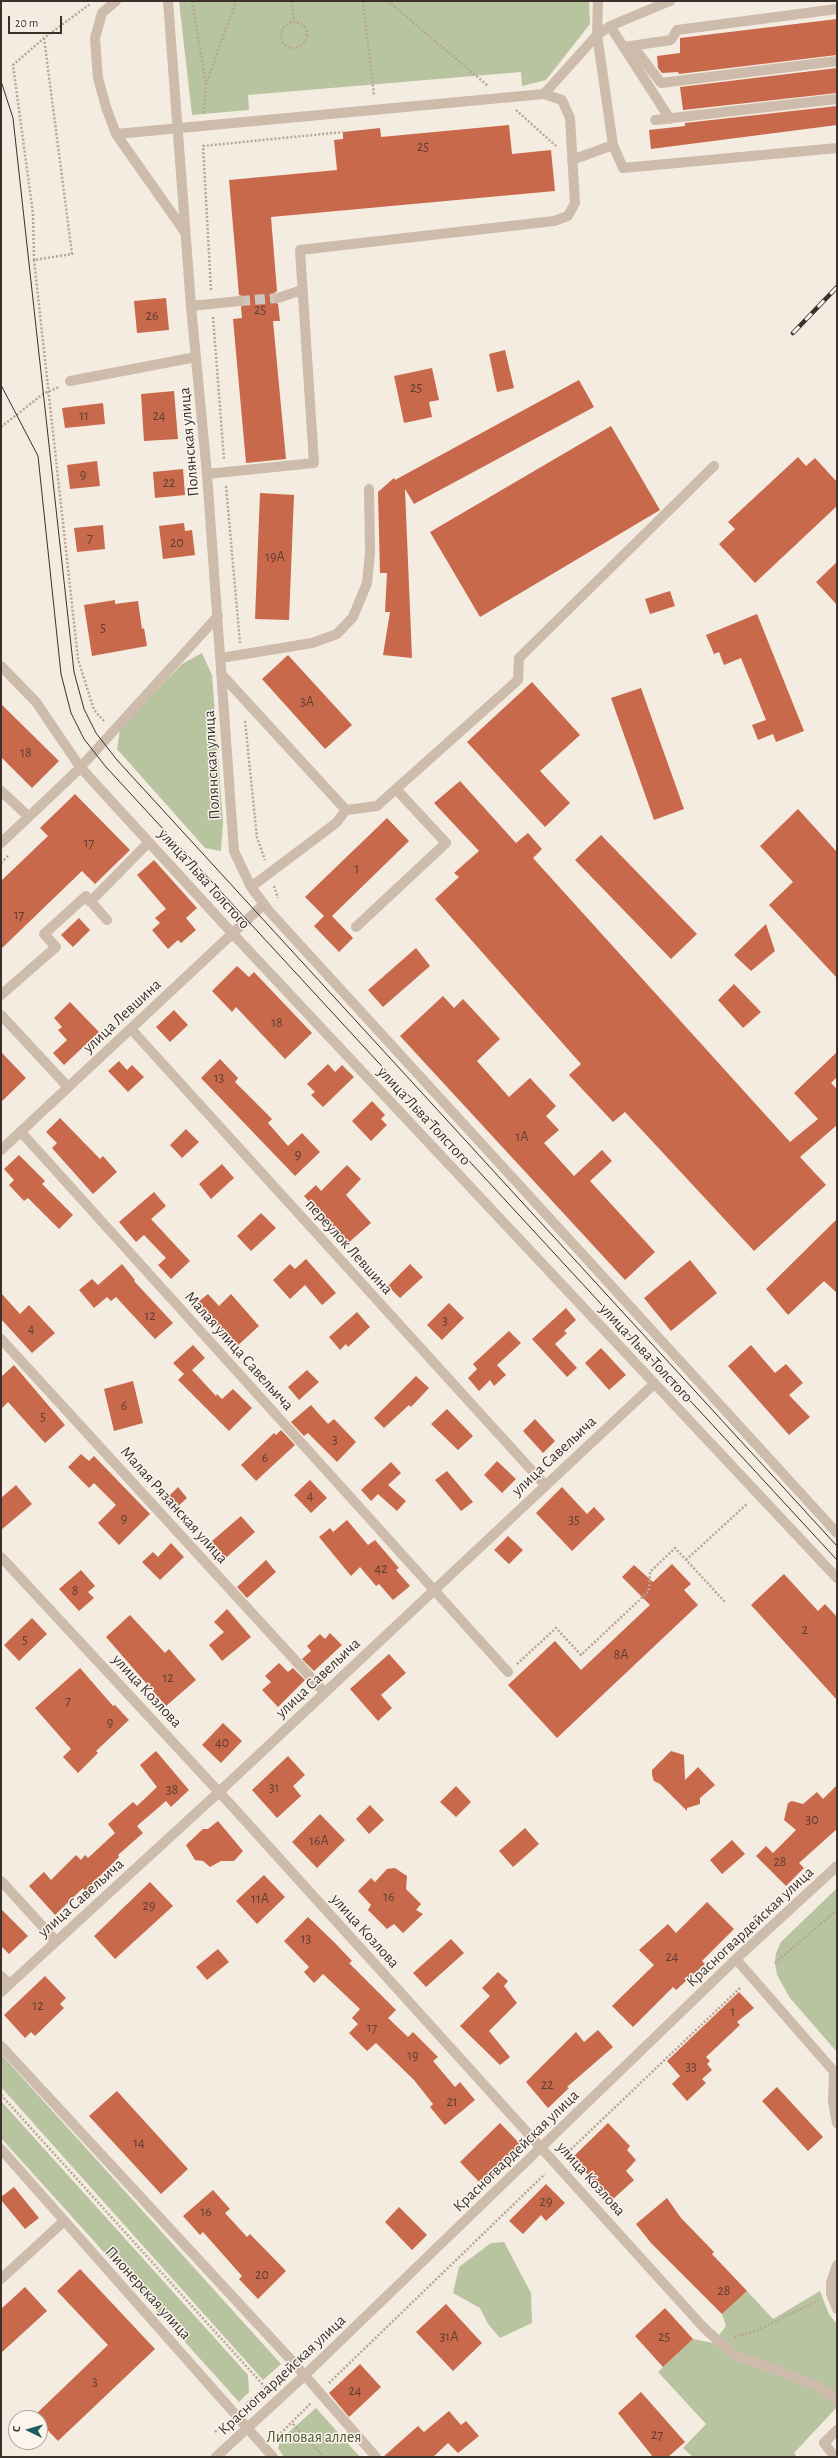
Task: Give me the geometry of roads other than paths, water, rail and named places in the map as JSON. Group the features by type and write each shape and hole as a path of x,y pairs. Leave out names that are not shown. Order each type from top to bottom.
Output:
{"street":[{"path":"116,1 102,13 95,38 98,78 116,134 186,234"},
{"name":"Полянская улица","path":"168,1 191,306 207,474 218,616 231,836 234,851 250,887 264,904"},
{"path":"598,1 596,35 613,145 623,168 837,148"},
{"path":"544,94 596,35 610,26 670,1"},
{"path":"628,47 670,40 677,30 837,9"},
{"path":"610,26 661,83 837,61"},
{"path":"628,47 670,119"},
{"path":"116,134 178,130 544,94 562,100 570,118 575,203 568,216 554,221 300,250 314,464 207,474"},
{"path":"655,120 837,99"},
{"path":"572,160 613,145"},
{"path":"278,298 302,290"},
{"path":"191,306 240,301"},
{"path":"70,381 196,357"},
{"path":"250,887 336,823 346,810 377,806 518,680 519,658 714,466"},
{"path":"221,658 312,643 337,634 353,617 367,583 370,552 369,489"},
{"path":"1,843 80,767 218,616"},
{"name":"улица Льва Толстого","path":"1,666 36,702 80,767 233,934 837,1578"},
{"path":"222,675 346,810"},
{"path":"356,928 446,843 396,789"},
{"path":"1,792 28,816"},
{"path":"90,902 150,842"},
{"path":"1,995 56,948 44,934 86,896 107,920"},
{"name":"улица Льва Толстого","path":"264,904 837,1533"},
{"name":"улица Левшина","path":"1,1150 264,904"},
{"path":"1,1015 68,1087"},
{"name":"переулок Левшина","path":"131,1029 545,1485"},
{"name":"Малая улица Савельича","path":"21,1132 433,1591 508,1672"},
{"name":"Малая Рязанская улица","path":"1,1339 325,1693"},
{"name":"улица Савельича","path":"1,1992 219,1792 654,1384"},
{"name":"улица Козлова","path":"1,1557 219,1792 542,2147 704,2328 734,2355 812,2384 837,2399"},
{"name":"Красногвардейская улица","path":"216,2457 305,2375 736,1959 837,1866"},
{"path":"1,1881 56,1941"},
{"path":"736,1959 835,2073 833,2102 837,2122"},
{"path":"1,1976 9,1984"},
{"path":"1,2046 305,2375 376,2457"},
{"name":"Пионерская улица","path":"1,2149 272,2457"},
{"path":"1,2279 64,2221"},
{"path":"837,2265 831,2283 831,2294 837,2309"},
{"path":"835,2457 824,2443 837,2430"}],"tunnel":[{"path":"240,301 278,298"}],"tram line":[{"path":"1,81 13,118 74,672 84,709 96,733 117,760 837,1546"},
{"path":"1,385 38,456 61,674 71,713 84,739 106,767 837,1560"}],"railway":[{"path":"793,333 837,287"}],"park label":[{"name":"Липовая аллея","path":"314,2437"}]}
